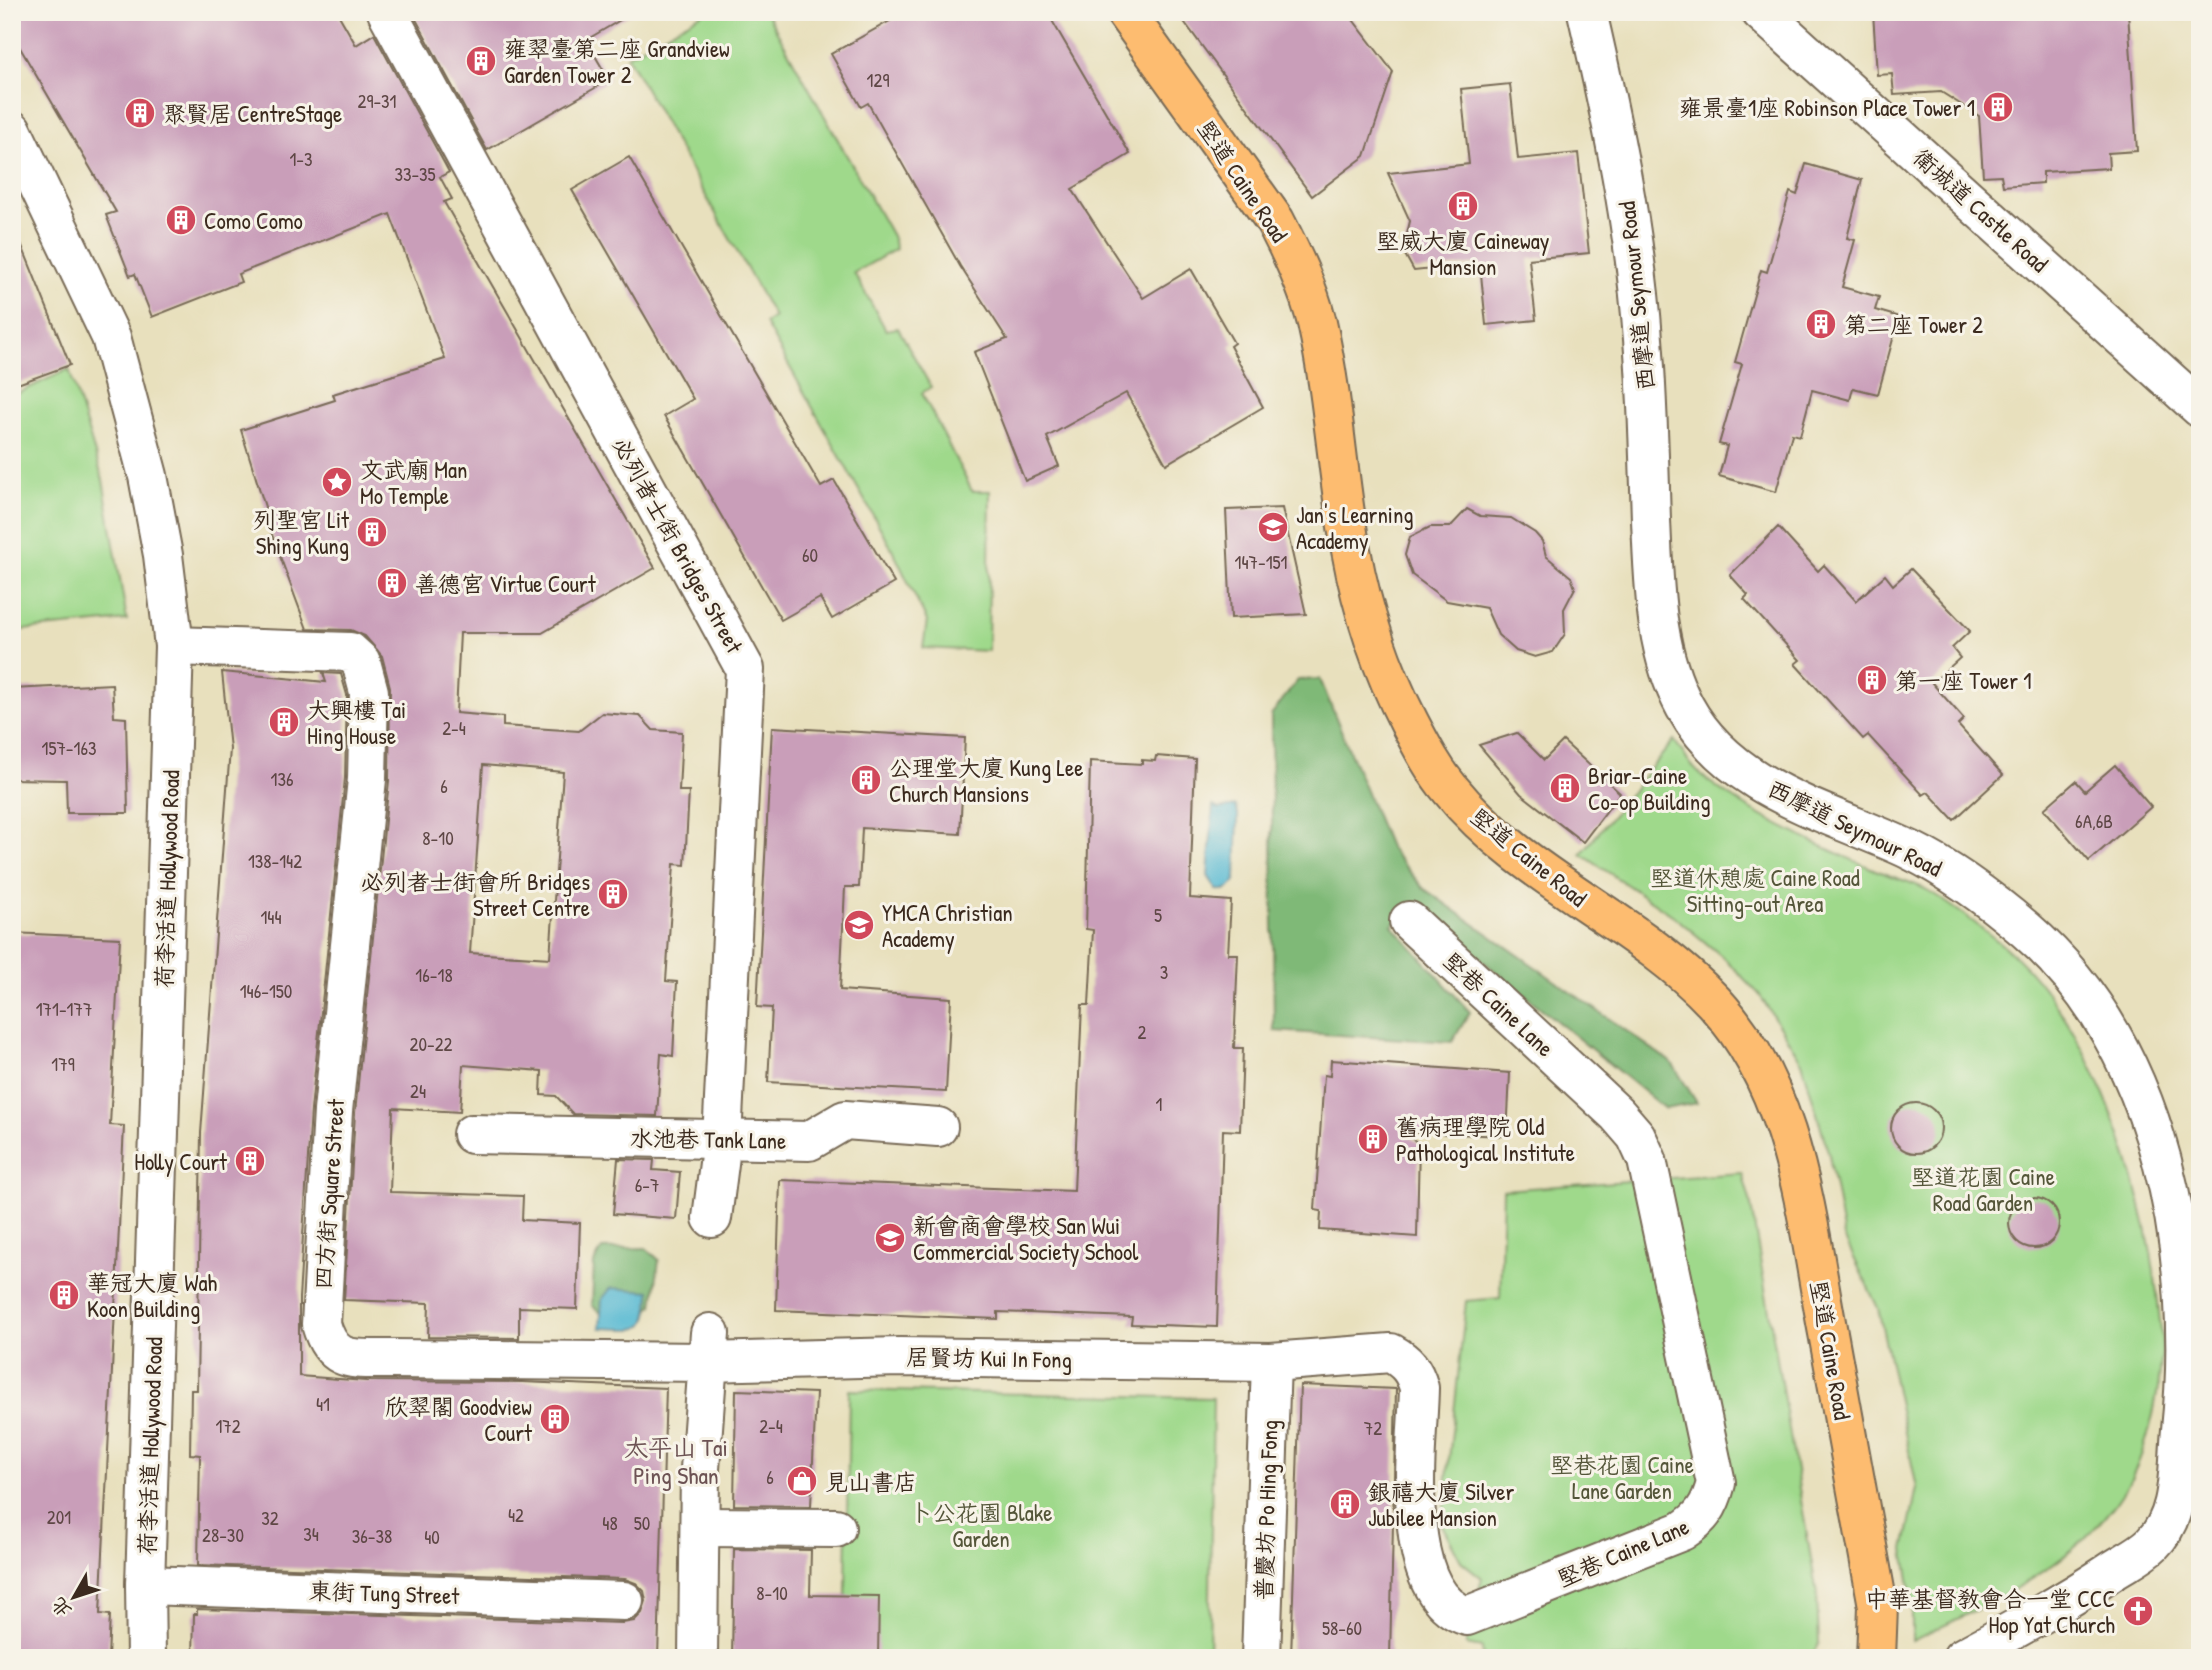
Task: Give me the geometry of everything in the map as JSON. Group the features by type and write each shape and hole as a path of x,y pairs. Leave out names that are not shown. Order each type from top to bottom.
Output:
{"main road":[{"name":"堅道 Caine Road","path":"1125,12 1275,221 1300,275 1316,322 1351,549 1367,619 1392,687 1429,760 1450,789 1500,839 1689,978 1740,1034 1772,1091 1790,1139 1878,1606 1876,1658"}],"street":[{"name":"必列者士街 Bridges Street","path":"387,12 745,669 722,1140 712,1218"},
{"name":"西摩道 Seymour Road","path":"1587,12 1622,168 1634,239 1644,343 1653,567 1658,619 1674,683 1705,737 1753,778 1805,806 1889,841 1942,868 2000,910 2048,951 2098,1013 2132,1073 2172,1208 2182,1267 2188,1353 2179,1476 2171,1513 2152,1544 2077,1594 1962,1658"},
{"name":"衛城道 Castle Road","path":"1761,12 2200,408"},
{"name":"荷李活道 Hollywood Road","path":"12,130 111,337 148,476 163,555 174,646 145,1585 146,1658"},
{"name":"四方街 Square Street","path":"174,646 350,652 361,662 369,692 366,779 333,1119 321,1324 327,1344 336,1353 356,1358 708,1348"},
{"name":"堅巷 Caine Lane","path":"1271,1362 1391,1353 1404,1360 1415,1373 1419,1388 1416,1540 1422,1565 1432,1586 1456,1612 1467,1616 1682,1531 1699,1520 1711,1502 1716,1483 1647,1160 1636,1136 1617,1114 1409,921"},
{"name":"水池巷 Tank Lane","path":"472,1134 809,1141 845,1121 938,1127"},
{"name":"居賢坊 Kui In Fong","path":"708,1348 900,1357 1271,1362"},
{"path":"698,1658 700,1527 708,1348"},
{"name":"普慶坊 Po Hing Fong","path":"1261,1658 1271,1362"},
{"path":"700,1527 836,1528"},
{"name":"東街 Tung Street","path":"145,1585 624,1601"}],"green space":[{"path":"705,12 766,12 892,236 896,249 854,273 886,330 898,328 931,387 922,393 972,491 990,491 988,651 923,648 927,621 892,549 765,323 774,317 627,56"},
{"path":"69,369 103,480 127,620 12,631 12,396"},
{"path":"1320,679 1389,847 1423,888 1672,1063 1697,1103 1665,1109 1414,905 1392,925 1470,1012 1452,1042 1274,1031 1271,715 1298,680"},
{"name":"堅道花園 Caine Road Garden","path":"1674,740 1697,771 1740,803 1827,849 1929,891 2000,943 2033,975 2062,1015 2088,1060 2110,1108 2142,1209 2152,1258 2162,1353 2151,1425 2133,1476 2104,1518 2056,1563 2001,1597 1912,1641 1912,1597 1904,1550 1917,1488 1878,1308 1844,1237 1829,1155 1802,1062 1759,994 1724,958 1675,917 1581,854"},
{"name":"堅巷花園 Caine Lane Garden","path":"1742,1173 1750,1200 1817,1594 1819,1643 1810,1658 1483,1658 1482,1648 1466,1645 1482,1578 1461,1561 1442,1525 1466,1301 1500,1298 1503,1190"},
{"path":"646,1248 659,1260 653,1306 632,1325 614,1325 592,1305 594,1263 602,1249"},
{"name":"卜公花園 Blake Garden","path":"849,1390 1213,1398 1209,1658 845,1658"}],"water":[{"path":"1213,806 1219,809 1236,806 1238,815 1236,878 1231,886 1224,890 1217,890 1208,876"},
{"path":"611,1288 650,1291 645,1323 634,1329 600,1328 602,1299"}],"building":[{"path":"12,12 337,12 356,45 374,34 449,172 440,177 452,199 444,202 655,568 542,633 460,633 456,713 503,717 503,726 579,731 602,713 640,716 653,730 682,732 679,791 689,791 685,865 674,864 666,981 677,982 673,1056 661,1054 657,1116 573,1114 556,1096 541,1095 542,1071 463,1065 460,1112 393,1108 390,1192 523,1196 522,1220 580,1223 577,1309 519,1307 519,1338 428,1337 429,1303 344,1300 355,1113 389,781 390,687 382,656 365,636 351,630 307,629 268,524 270,523 241,430 335,400 333,394 445,359 390,214 238,274 241,282 152,317 135,274 130,276 106,215 116,212 12,34","holes":["483,765 563,772 550,958 470,953"]},
{"path":"412,12 634,12 586,40 609,80 487,150"},
{"path":"906,12 1047,12 1130,154 1072,189 1143,298 1191,269 1234,343 1230,346 1263,407 1166,464 1126,393 1047,437 1059,466 1025,481 974,352 1007,339 960,266 868,103 861,107 831,54"},
{"path":"1177,12 1347,12 1393,72 1365,156 1312,196"},
{"name":"雍景臺1座 Robinson Place Tower 1","path":"1873,12 2128,12 2137,151 2108,153 2109,168 2043,172 2043,183 2003,186 2001,175 1983,176 1979,116 1941,92 1894,95 1892,74 1877,75"},
{"name":"堅威大廈 Caineway Mansion","path":"1510,84 1518,159 1578,153 1589,253 1529,259 1536,320 1486,325 1480,264 1414,271 1403,251 1410,221 1388,173 1469,164 1461,89"},
{"path":"629,157 821,487 834,480 894,583 832,619 820,598 781,620 664,416 693,399 572,190"},
{"name":"第二座 Tower 2","path":"1806,164 1862,180 1847,238 1855,240 1842,287 1879,297 1875,310 1899,317 1878,394 1853,388 1850,400 1812,390 1800,436 1792,434 1776,492 1719,476 1727,446 1719,444 1742,364 1735,362 1761,270 1767,272 1790,192 1797,195"},
{"path":"12,221 70,365 12,386"},
{"path":"1282,508 1306,614 1231,618 1226,510"},
{"path":"1467,509 1480,516 1511,518 1535,533 1542,541 1546,556 1571,577 1575,588 1564,609 1565,634 1553,652 1535,657 1516,651 1498,635 1486,608 1447,601 1412,575 1405,555 1410,537 1430,527 1450,527"},
{"name":"第一座 Tower 1","path":"1778,527 1818,571 1824,565 1856,601 1885,575 1893,585 1911,569 1970,631 1952,648 1960,658 1932,683 1964,719 1958,725 2003,775 1954,820 1928,792 1923,795 1868,735 1863,739 1795,664 1800,660 1744,599 1748,595 1730,575"},
{"path":"222,672 326,682 323,673 341,674 347,695 345,778 311,1110 299,1298 299,1376 366,1381 522,1382 666,1388 658,1658 193,1658 194,1614 197,1614 197,1609 623,1623 634,1621 642,1613 646,1601 644,1591 636,1583 625,1579 198,1565 200,1455 190,1454 191,1390 197,1390 201,1133 230,749"},
{"path":"112,684 114,717 126,718 128,813 67,813 66,780 12,779 12,689"},
{"path":"772,727 965,738 960,834 862,828 859,887 845,887 840,990 951,998 946,1092 768,1082 772,1008 757,1007"},
{"name":"Briar-Caine Co-op Building","path":"1517,733 1544,760 1563,741 1620,793 1583,842 1521,794 1479,745"},
{"path":"1156,756 1195,759 1190,898 1231,901 1228,954 1238,954 1234,1048 1243,1048 1240,1131 1223,1130 1217,1327 1131,1324 1132,1317 998,1312 998,1319 776,1310 780,1180 1074,1191 1082,1005 1089,1005 1093,930 1086,929 1090,761 1142,764 1142,760 1155,761"},
{"path":"2115,765 2151,807 2089,861 2044,809 2076,781 2085,791"},
{"path":"12,933 120,938 110,1125 124,1126 100,1614 110,1615 108,1658 12,1658"},
{"name":"舊病理學院 Old Pathological Institute","path":"1331,1060 1510,1073 1507,1136 1401,1132 1419,1143 1417,1237 1320,1230 1321,1211 1315,1210 1324,1075 1330,1076"},
{"path":"1916,1103 1934,1110 1941,1128 1934,1146 1916,1153 1898,1146 1891,1128 1898,1110"},
{"path":"618,1159 654,1160 653,1170 680,1172 676,1219 613,1214"},
{"path":"2034,1198 2052,1205 2059,1223 2052,1241 2034,1248 2016,1241 2009,1223 2016,1205"},
{"name":"銀禧大廈 Silver Jubilee Mansion","path":"1300,1385 1396,1389 1390,1658 1291,1658"},
{"path":"736,1390 816,1393 811,1506 734,1505"},
{"path":"734,1549 811,1550 810,1595 879,1596 878,1658 732,1658"}],"place":[{"name":"雍翠臺第二座 Grandview Garden Tower 2","path":"481,61"},
{"name":"雍景臺1座 Robinson Place Tower 1","path":"1998,107"},
{"name":"聚賢居 CentreStage","path":"140,113"},
{"name":"堅威大廈 Caineway Mansion","path":"1463,206"},
{"name":"Como Como","path":"181,220"},
{"name":"第二座 Tower 2","path":"1821,324"},
{"name":"文武廟 Man Mo Temple","path":"337,482"},
{"name":"Jan's Learning Academy","path":"1273,527"},
{"name":"列聖宮 Lit Shing Kung","path":"372,532"},
{"name":"善德宮 Virtue Court","path":"392,583"},
{"name":"第一座 Tower 1","path":"1872,680"},
{"name":"大興樓 Tai Hing House","path":"284,722"},
{"name":"公理堂大廈 Kung Lee Church Mansions","path":"866,780"},
{"name":"Briar-Caine Co-op Building","path":"1565,788"},
{"name":"必列者士街會所 Bridges Street Centre","path":"613,894"},
{"name":"YMCA Christian Academy","path":"859,925"},
{"name":"舊病理學院 Old Pathological Institute","path":"1373,1139"},
{"name":"Holly Court","path":"250,1161"},
{"name":"新會商會學校 San Wui Commercial Society School","path":"890,1238"},
{"name":"華冠大廈 Wah Koon Building","path":"64,1295"},
{"name":"欣翠閣 Goodview Court","path":"555,1419"},
{"name":"見山書店","path":"802,1481"},
{"name":"銀禧大廈 Silver Jubilee Mansion","path":"1345,1504"},
{"name":"中華基督教會合一堂 CCC Hop Yat Church","path":"2138,1611"}],"district":[{"name":"太平山 Tai Ping Shan","path":"676,1461"}],"park label":[{"name":"堅道休憩處 Caine Road Sitting-out Area","path":"1755,890"}]}
